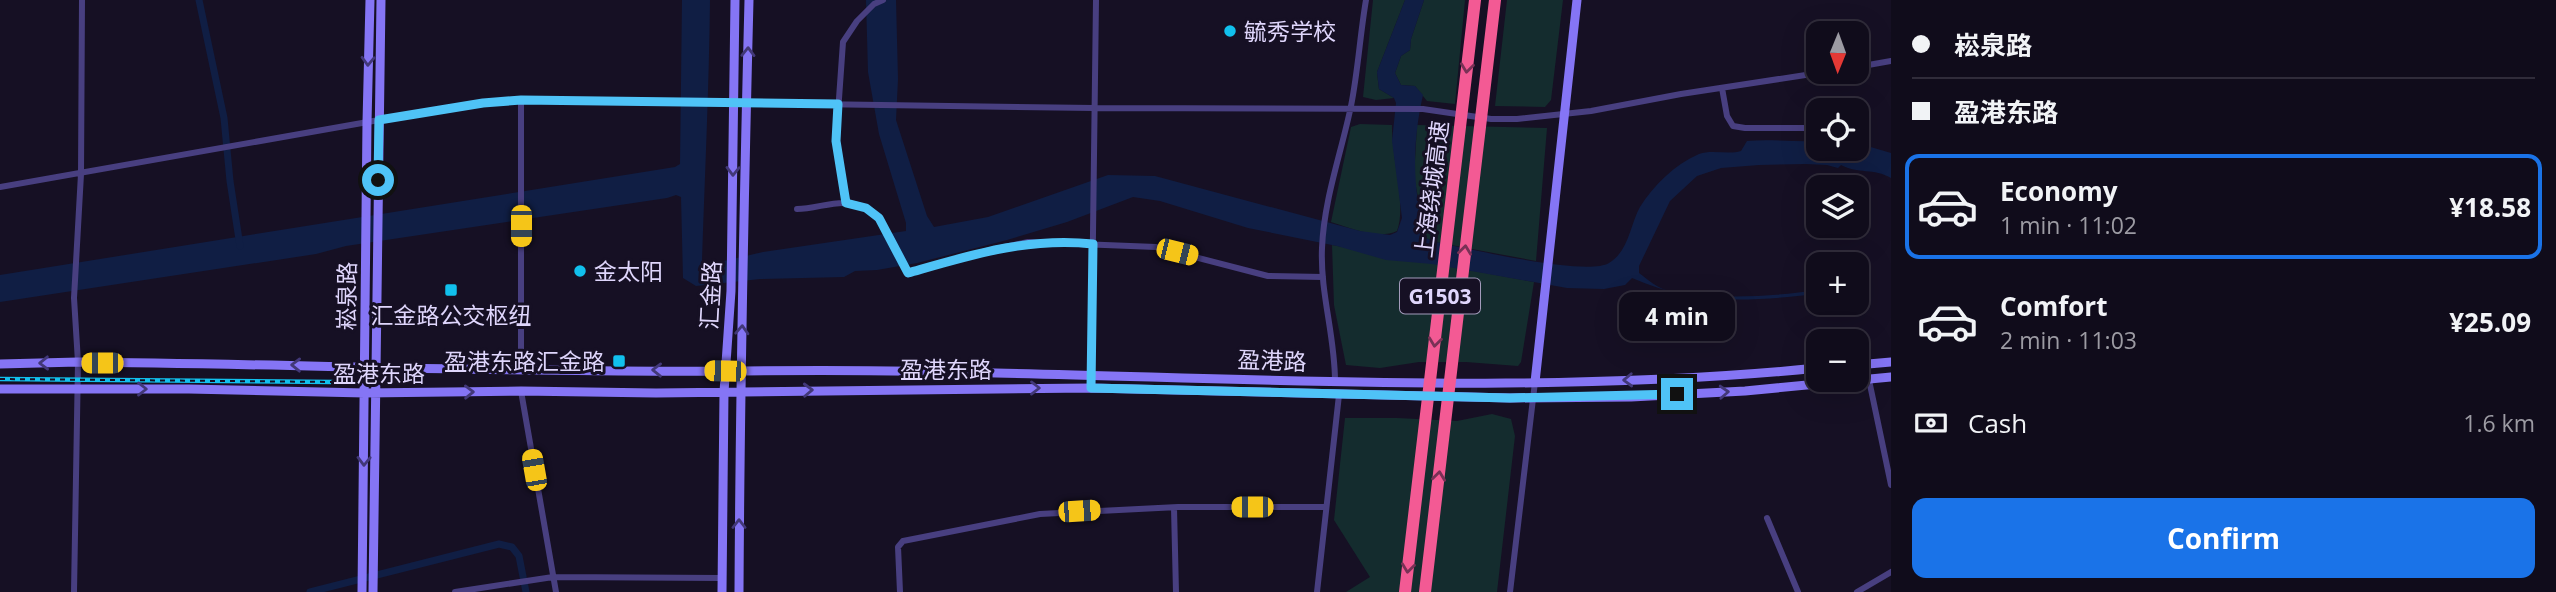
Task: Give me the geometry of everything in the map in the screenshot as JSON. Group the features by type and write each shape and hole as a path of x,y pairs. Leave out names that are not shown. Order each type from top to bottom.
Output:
{"highway":[{"name":"上海绕城高速","path":"1405,592 1475,0"},
{"name":"上海绕城高速","path":"1426,592 1494,0"}],"main road":[{"name":"崧泉路","path":"370,0 364,366 368,560 373,588"},
{"name":"崧泉路","path":"362,589 368,560 376,393 381,0"},
{"name":"汇金路","path":"722,592 724,393 732,252 735,0"},
{"name":"汇金路","path":"739,592 740,371 749,0"},
{"path":"1535,382 1577,0"},
{"name":"盈港东路","path":"0,364 78,362 725,371"},
{"path":"1869,364 1891,362"},
{"name":"盈港路","path":"725,371 1535,382 1711,377 1806,369"},
{"name":"盈港东路","path":"1869,380 1891,377"},
{"name":"盈港东路","path":"0,388 365,393 724,393 1091,388 1533,398 1631,397 1806,386"}],"street":[{"path":"75,592 78,362 74,298 81,174 82,0"},
{"path":"846,203 836,141 843,42 857,21 883,0"},
{"path":"1091,388 1096,0"},
{"path":"1335,381 1322,246 1326,215 1350,108 1366,0"},
{"path":"1869,65 1891,61"},
{"path":"0,187 367,122 483,103 521,100 1094,108 1390,108 1423,109 1491,119 1591,111 1806,75"},
{"path":"1722,88 1727,116 1733,126 1806,128"},
{"path":"521,100 522,369"},
{"path":"797,209 846,203 866,208 879,218 908,273 986,251 1028,243 1156,247 1268,276 1323,277"},
{"path":"1869,380 1891,485"},
{"path":"1510,592 1535,382"},
{"path":"521,391 556,592"},
{"path":"1317,592 1339,395"},
{"path":"900,592 898,547 903,541 1040,514 1174,508 1326,507"},
{"path":"1174,508 1176,592"},
{"path":"1768,518 1798,592"},
{"path":"1857,592 1891,572"},
{"path":"455,592 553,577 722,578"}],"green space":[{"path":"1373,0 1405,0 1377,72 1379,89 1394,98 1376,100 1363,97"},
{"path":"1424,0 1465,0 1455,104 1427,101 1415,86 1401,85 1395,73 1401,56 1410,50"},
{"path":"1507,0 1563,0 1551,100 1545,107 1495,106"},
{"path":"1360,124 1392,125 1400,194 1400,220 1397,231 1381,234 1364,232 1331,222 1351,127"},
{"path":"1417,125 1547,128 1536,261 1426,238 1414,177"},
{"path":"1332,245 1534,282 1521,362 1518,366 1466,362 1419,362 1380,368 1346,365 1334,305"},
{"path":"1492,414 1511,419 1515,436 1497,592 1346,592 1370,577 1334,520 1345,418 1457,421"}],"water":[{"path":"682,0 710,0 702,260 711,264 763,252 906,231 906,223 879,134 868,72 866,0 896,0 896,120 927,216 934,227 988,217 1108,175 1155,176 1360,231 1390,235 1397,232 1402,218 1392,141 1396,103 1394,98 1379,89 1377,72 1405,0 1424,0 1410,50 1401,56 1395,73 1401,85 1415,86 1423,95 1415,149 1416,184 1426,238 1435,242 1552,264 1596,266 1609,263 1625,245 1640,207 1665,176 1699,154 1741,151 1747,141 1806,141 1806,161 1869,161 1869,147 1891,153 1891,178 1841,165 1838,168 1806,164 1721,168 1697,176 1670,201 1639,266 1639,273 1665,290 1632,278 1625,285 1604,289 1567,288 1432,264 1386,260 1337,246 1248,228 1160,201 1133,197 1067,222 917,263 855,271 844,277 760,279 696,286 683,278 681,197 676,195 0,302 0,275 675,167 680,164"},
{"path":"1667,290 1722,296 1762,296 1806,291 1806,295 1723,299"}],"waterway":[{"path":"199,0 224,118 240,246"},
{"path":"310,592 499,544 512,547 519,556 526,592"}],"railway":[{"path":"0,379 335,382"}],"place":[{"name":"毓秀学校","path":"1230,31"},
{"name":"金太阳","path":"580,271"},
{"name":"汇金路公交枢纽","path":"451,290"},
{"name":"盈港东路汇金路","path":"619,361"}],"route":[{"path":"378,180 379,120 483,103 521,100 838,104 836,141 846,203 866,208 879,218 908,273 986,251 1028,243 1093,244 1091,388 1510,398 1677,394"}]}
